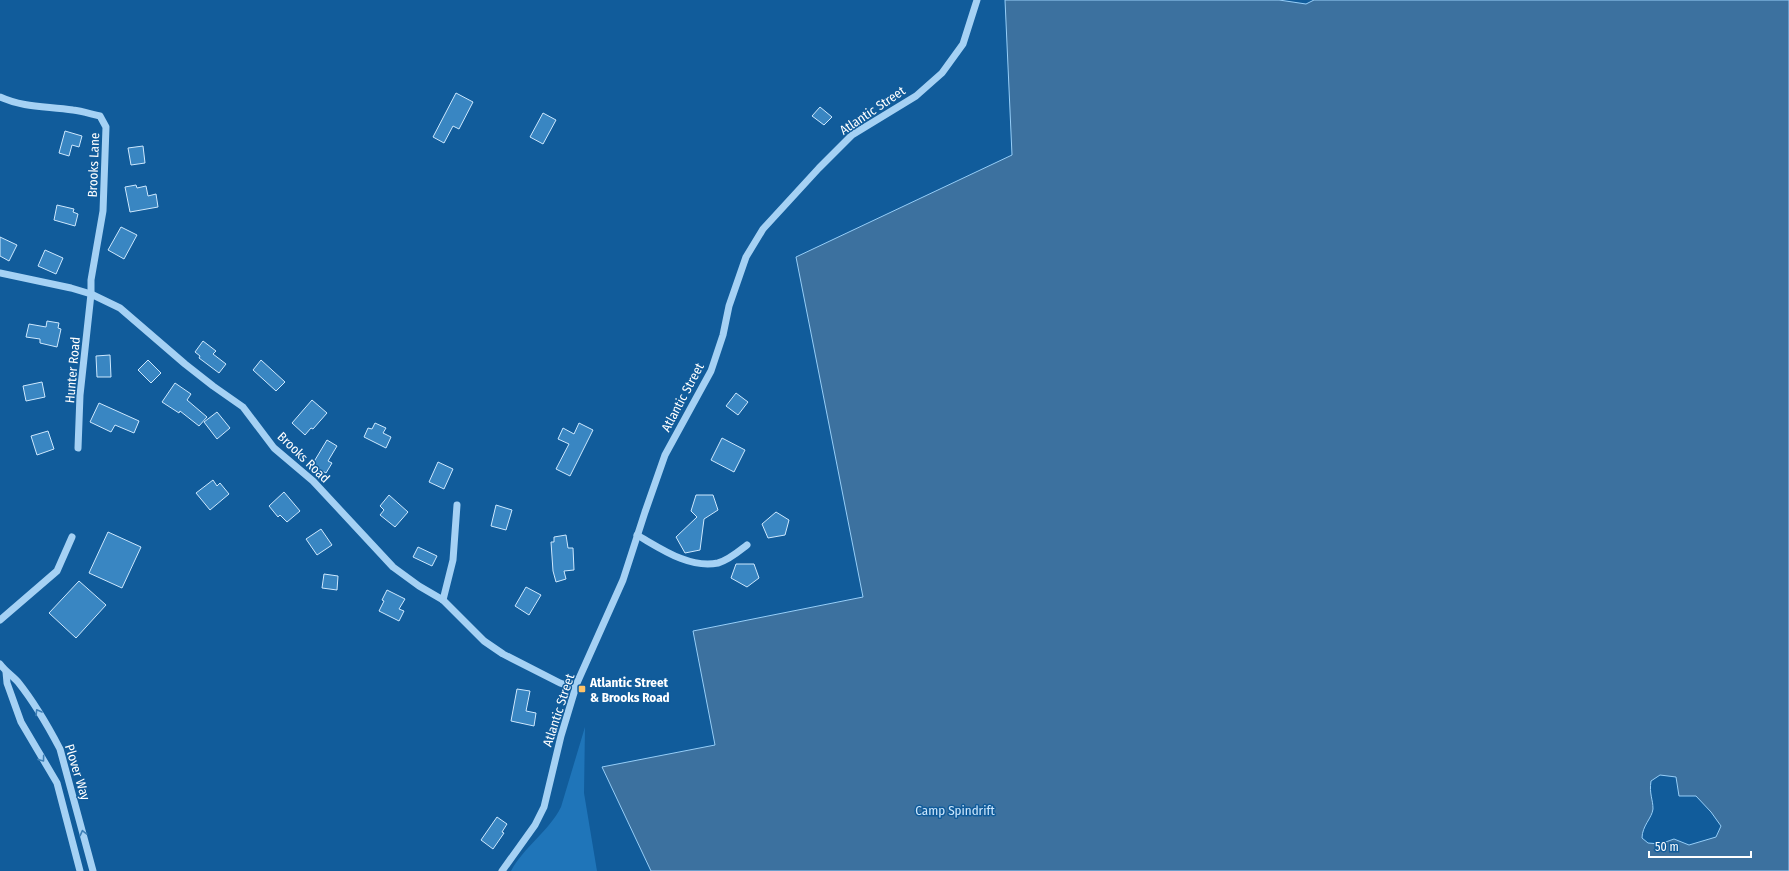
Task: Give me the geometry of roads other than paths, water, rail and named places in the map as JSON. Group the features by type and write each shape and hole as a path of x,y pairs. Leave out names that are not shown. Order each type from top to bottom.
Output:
{"street":[{"name":"Atlantic Street","path":"502,871 535,824 544,807 561,736 576,688 623,580 665,455 711,371 723,335 729,306 746,257 763,229 819,168 852,135 916,96 942,72 963,44 977,0"},
{"name":"Brooks Lane","path":"0,97 11,102 31,106 72,109 100,116 106,127 102,211 91,280 91,294"},
{"name":"Brooks Road","path":"0,273 71,288 91,294 120,308 212,386 243,407 274,448 313,481 393,567 419,586 443,600 484,641 503,654 560,683 576,688"},
{"name":"Hunter Road","path":"78,448 80,395 91,294"},
{"path":"443,600 453,560 457,505"},
{"path":"637,535 677,556 690,561 717,563 733,556 747,545"},
{"path":"0,620 57,571 72,537"},
{"name":"Plover Way","path":"0,664 6,672 17,680 60,749 92,871"},
{"name":"Plover Way","path":"6,672 7,683 20,722 57,783 80,871"}],"place":[{"name":"Atlantic Street & Brooks Road","path":"582,689"}],"park label":[{"name":"Camp Spindrift","path":"955,810"}]}
